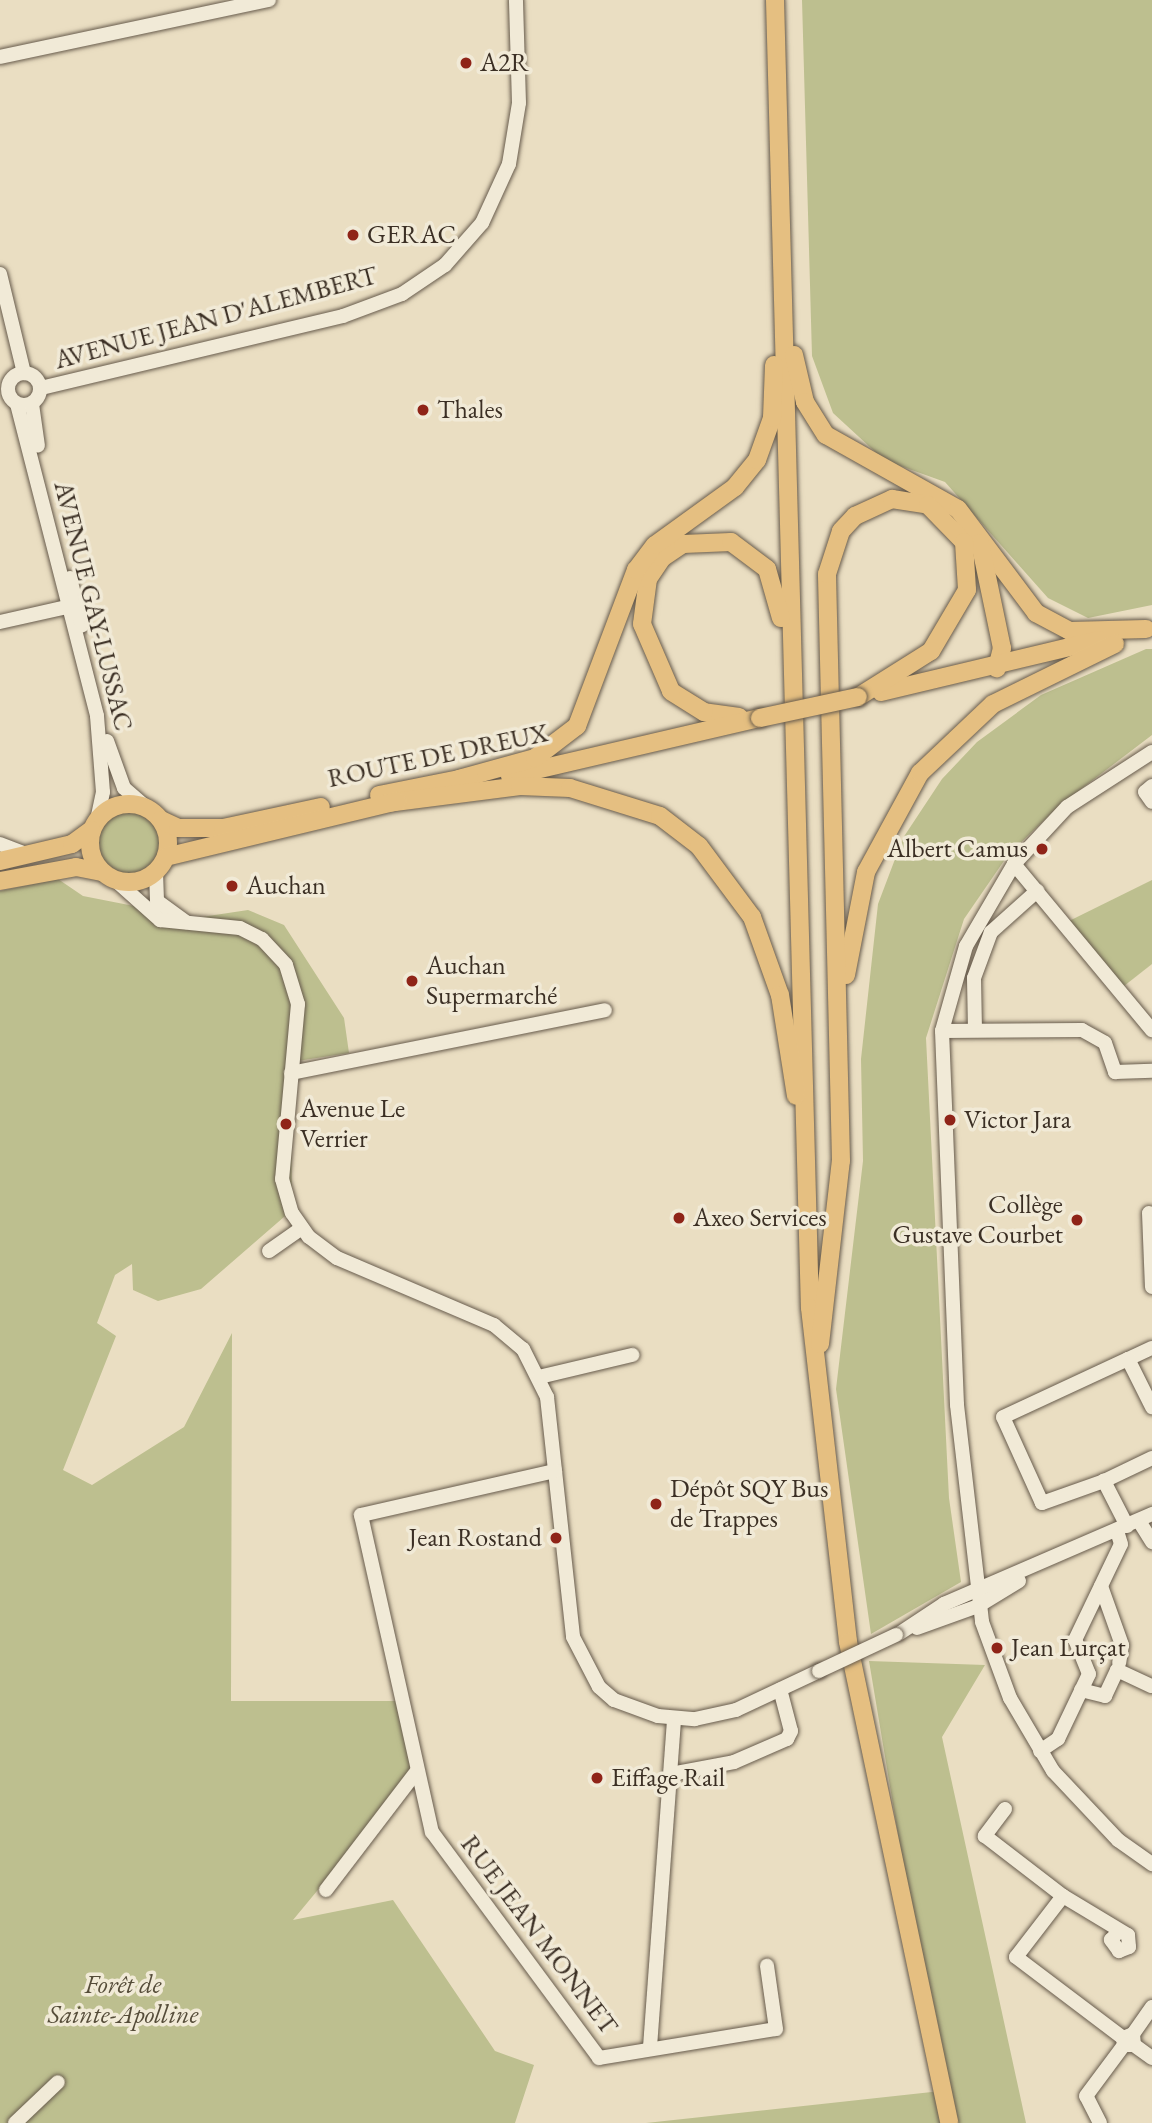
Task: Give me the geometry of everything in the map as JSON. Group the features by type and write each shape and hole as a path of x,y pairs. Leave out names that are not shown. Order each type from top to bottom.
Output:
{"main road":[{"path":"775,0 806,1153 816,1360 848,1642 949,2123"},
{"path":"458,779 535,758 571,732 592,699 636,569 655,545 735,487 757,460 772,418 780,217"},
{"path":"784,280 800,389 817,425 862,460 945,498 978,533 1022,598 1053,625 1089,633 1150,631"},
{"path":"816,1360 841,1161 841,1037 827,574 841,531 855,516 892,499 928,505 964,542 967,590 930,651 858,697"},
{"path":"978,533 996,666"},
{"path":"752,720 683,704 659,671 642,624 641,598 662,558 705,539 752,552 776,587 783,645 791,653"},
{"name":"ROUTE DE DREUX","path":"996,666 1115,644 1150,631"},
{"name":"ROUTE DE DREUX","path":"161,864 387,803 1150,631"},
{"path":"841,1037 854,914 897,806 940,749 993,704 1115,644"},
{"name":"ROUTE DE DREUX","path":"161,820 177,828 223,828 726,726"},
{"path":"387,803 520,786 596,791 660,816 699,846 731,883 767,954 789,1038 798,1141 806,1153"},
{"path":"0,861 72,844 119,805 146,807 161,820 161,864 134,882 76,867 0,881"},
{"path":"94,825 91,853 108,876"}],"street":[{"path":"0,57 269,0"},
{"name":"AVENUE JEAN D'ALEMBERT","path":"41,388 342,316 402,294 445,265 482,223 509,164 519,103 516,0"},
{"path":"0,274 19,375 14,399"},
{"path":"0,310 19,375 41,388"},
{"path":"14,399 41,388"},
{"name":"AVENUE GAY-LUSSAC","path":"14,399 100,731 103,792 94,825"},
{"name":"AVENUE GAY-LUSSAC","path":"14,399 108,744 124,788 146,807"},
{"path":"0,622 67,607"},
{"path":"1152,752 1067,807 1014,864 966,946 942,1031 943,1182 978,1606 1010,1698 1040,1751 1118,1840 1152,1864"},
{"path":"1152,786 1145,792 1152,802"},
{"path":"0,844 27,855"},
{"path":"161,864 157,901 186,922"},
{"path":"1014,864 1152,1030"},
{"path":"108,876 160,920 253,933 286,965 298,1004 282,1178 302,1228 337,1258 494,1325 523,1349 547,1397 570,1626 580,1656 614,1700 674,1719 715,1716 898,1634 975,1590 1046,1563 1134,1523"},
{"path":"975,1030 974,978 991,932 1037,891"},
{"path":"291,1073 605,1010"},
{"path":"942,1031 1082,1030 1105,1043 1115,1072 1152,1071"},
{"path":"1149,1213 1152,1287"},
{"path":"269,1251 302,1228"},
{"path":"1152,1348 1003,1417 1042,1503 1104,1481 1152,1458"},
{"path":"539,1377 632,1355"},
{"path":"1128,1359 1152,1407"},
{"path":"326,1890 418,1770 361,1515 555,1471"},
{"path":"1104,1481 1134,1523 1152,1542"},
{"path":"1040,1751 1058,1739 1089,1674 1075,1640 1121,1544 1134,1523"},
{"path":"898,1634 978,1606 1046,1563"},
{"path":"1101,1586 1122,1645 1119,1663"},
{"path":"1081,1690 1105,1696 1117,1671 1152,1686"},
{"path":"671,1774 734,1762 787,1739 791,1731 780,1689"},
{"path":"650,2047 674,1719"},
{"name":"RUE JEAN MONNET","path":"418,1770 432,1832 599,2058 650,2047 776,2029 766,1966"},
{"path":"1005,1810 985,1836 1116,1933"},
{"path":"1063,1896 1016,1957 1152,2057"},
{"path":"1100,2123 1086,2096 1152,2007"},
{"path":"15,2123 58,2082"}],"green space":[{"path":"802,0 1152,0 1152,605 1088,618 1048,598 945,482 884,460 833,413 812,356"},
{"path":"1146,649 1152,649 1152,735 1060,805 1008,855 964,919 926,1038 949,1498 961,1582 871,1634 836,1389 863,1161 861,1059 878,904 903,838 942,779 977,742 1041,695"},
{"path":"129,812 142,814 157,827 162,845 160,858 147,873 129,878 116,876 101,863 96,845 98,832 111,817"},
{"name":"Forêt de Sainte-Apolline","path":"58,879 83,896 195,918 248,910 284,925 344,1018 349,1053 291,1062 292,1210 201,1289 158,1301 133,1290 132,1264 115,1275 97,1323 116,1336 63,1470 92,1485 184,1427 232,1333 231,1701 402,1701 417,1770 293,1920 393,1900 495,2051 534,2065 515,2123 0,2123 0,891"},
{"path":"1152,880 1152,964 1124,986 1067,922"},
{"path":"869,1661 985,1665 942,1737 1026,2123 646,2123 941,2091"}],"place":[{"name":"A2R","path":"466,63"},
{"name":"GERAC","path":"353,235"},
{"name":"Thales","path":"423,410"},
{"name":"Albert Camus","path":"1042,849"},
{"name":"Auchan","path":"232,886"},
{"name":"Auchan Supermarché","path":"412,981"},
{"name":"Victor Jara","path":"950,1120"},
{"name":"Avenue Le Verrier","path":"286,1124"},
{"name":"Axeo Services","path":"679,1218"},
{"name":"Collège Gustave Courbet","path":"1077,1220"},
{"name":"Dépôt SQY Bus de Trappes","path":"656,1504"},
{"name":"Jean Rostand","path":"556,1538"},
{"name":"Jean Lurçat","path":"997,1648"},
{"name":"Eiffage Rail","path":"597,1778"}]}
